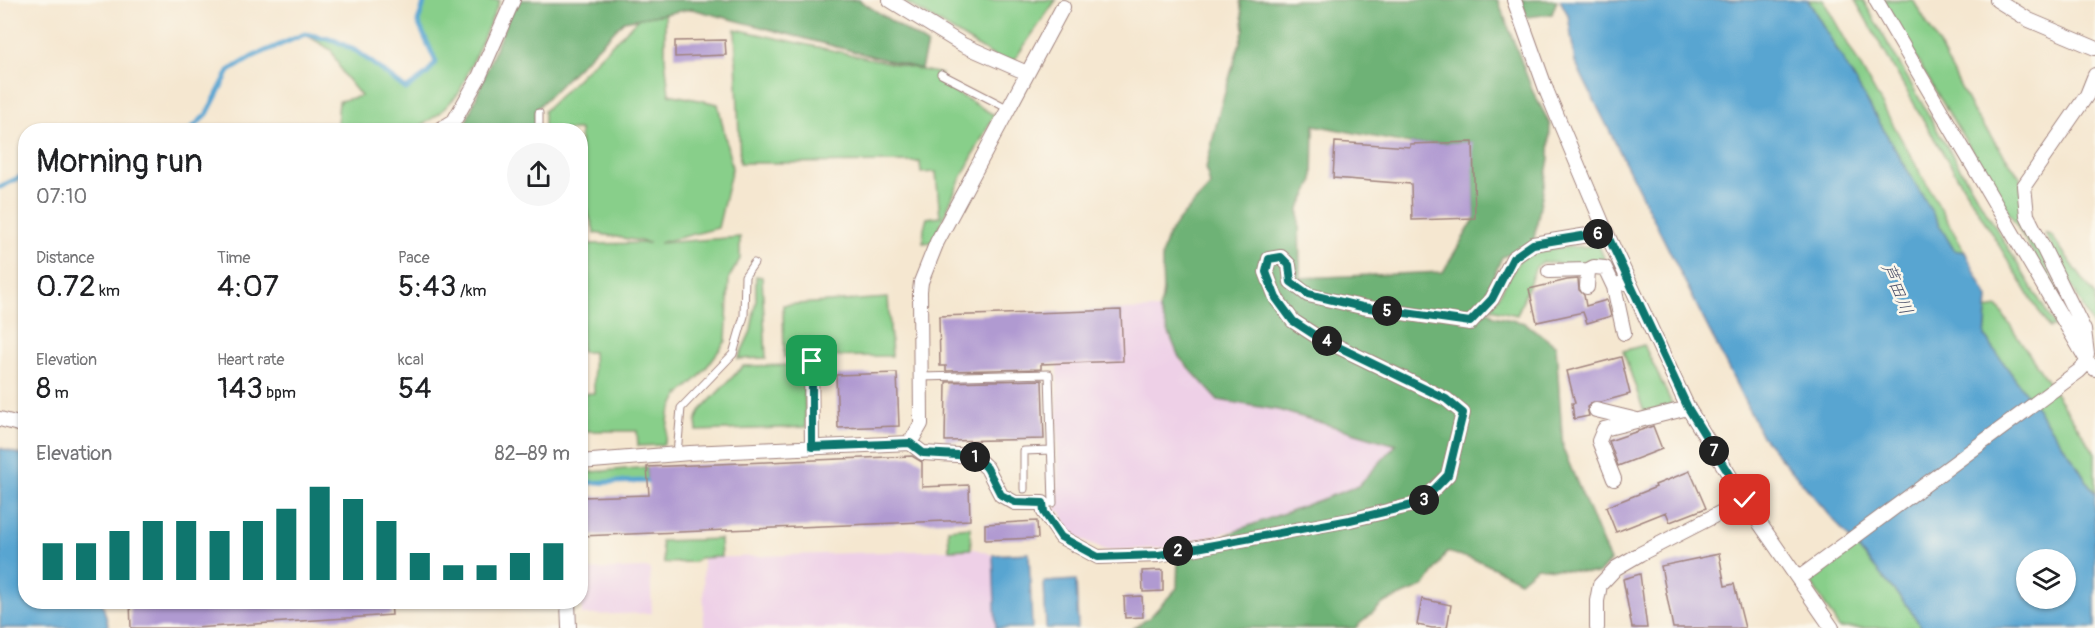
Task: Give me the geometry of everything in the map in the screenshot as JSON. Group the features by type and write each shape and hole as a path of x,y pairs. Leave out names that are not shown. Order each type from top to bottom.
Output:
{"street":[{"path":"451,123 479,77 513,0"},
{"path":"890,0 963,45 1027,73"},
{"path":"1514,0 1547,92 1606,232 1688,408 1745,500 1804,574 1832,628"},
{"path":"1876,0 2089,367"},
{"path":"1997,0 2029,20 2095,48"},
{"path":"910,443 921,424 921,282 938,242 1064,7"},
{"path":"2089,367 2084,330 2027,215 2024,186 2087,95 2095,75"},
{"path":"588,461 677,454 910,443 923,453 974,456 987,468 1001,495 1015,502 1043,503 1044,512 1061,537 1098,557 1159,555 1350,520 1421,503 1448,475 1463,413 1446,399 1316,336 1293,321 1276,298 1266,272 1269,259 1281,257 1289,265 1291,282 1308,294 1362,307 1470,322 1492,299 1513,258 1533,244 1606,232"},
{"path":"1550,271 1605,268 1614,287 1624,333"},
{"path":"1587,287 1588,270"},
{"path":"1614,287 1628,280"},
{"path":"812,361 812,447"},
{"path":"1804,574 2089,367"},
{"path":"1614,479 1599,441 1604,429 1688,408"},
{"path":"1596,410 1639,420"},
{"path":"0,419 18,424"},
{"path":"1597,628 1597,601 1600,585 1616,568 1745,500"},
{"path":"568,609 569,628"}],"lane":[{"path":"941,74 1009,109"},
{"path":"539,113 539,123"},
{"path":"677,454 681,408 733,354 744,316 745,276 754,263"},
{"path":"920,377 1049,374 1053,503 1043,503"},
{"path":"1024,489 1024,451 1050,450"}],"shaded area":[{"path":"1159,309 1180,360 1218,400 1278,410 1396,445 1358,486 1243,528 1164,548 1106,550 1069,534 1061,512 1054,510 1058,505 1057,364 1122,361 1121,310"},
{"path":"975,549 993,555 996,628 704,628 703,558"},
{"path":"650,568 652,613 582,615 582,609 588,609 588,570"}],"green space":[{"path":"500,0 459,93 440,113 425,123 337,123 339,101 361,96 343,74 331,50 305,34 334,40 358,52 406,89 427,74 436,62 418,22 424,1"},
{"path":"515,0 859,0 927,44 921,69 692,9 624,21 535,110 535,123 466,123"},
{"path":"902,0 1056,0 1010,66"},
{"path":"1240,0 1498,0 1533,92 1550,124 1549,159 1533,244 1502,257 1481,305 1494,316 1525,323 1556,346 1563,449 1610,561 1598,574 1537,567 1520,581 1482,562 1447,552 1425,586 1384,603 1355,628 1133,628 1149,618 1177,588 1178,557 1243,528 1358,486 1396,445 1278,410 1218,400 1179,357 1159,309 1163,290 1162,258 1167,237 1210,186 1206,168 1220,109 1244,29","holes":["1314,125 1410,144 1472,142 1475,218 1443,272 1300,278 1299,209 1313,182"]},
{"path":"1521,0 1557,0 1552,14 1527,17"},
{"path":"1808,0 1823,0 1965,252 1954,251"},
{"path":"1855,0 1863,0 1943,140 2055,326 2049,328 1928,128"},
{"path":"1883,0 1913,0 1974,113 2020,177 2024,216 2070,314 1923,70"},
{"path":"665,14 665,58 669,94 718,104 732,168 718,228 659,243 740,237 740,259 729,278 726,341 700,376 678,396 669,414 663,445 638,446 637,431 588,431 588,393 594,393 593,352 588,352 588,232 589,244 650,243 595,233 588,213 588,123 544,123 544,111 639,18"},
{"path":"735,29 941,74 938,82 994,115 957,186 933,242 923,243 927,218 940,216 936,172 921,173 920,162 740,163"},
{"path":"2045,233 2051,235 2095,296 2095,331"},
{"path":"1599,246 1605,260 1578,265 1543,262 1536,267 1517,315 1491,309 1520,259 1552,248"},
{"path":"756,276 762,277 766,358 738,359 751,331 756,300"},
{"path":"888,298 892,356 784,357 783,305"},
{"path":"1998,307 2095,453 2095,494 2075,462 1985,337 1987,309"},
{"path":"1644,345 1672,404 1644,412 1623,351"},
{"path":"803,365 806,427 697,431 696,421 700,411 743,366"},
{"path":"647,467 648,481 588,483 588,472"},
{"path":"970,527 971,549 949,550 948,529"},
{"path":"720,539 721,557 699,558 695,562 664,563 661,541"},
{"path":"1851,540 1909,608 1922,628 1839,628 1809,579"}],"water":[{"name":"芦田川","path":"1560,0 1808,0 1954,250 1965,252 1988,298 1985,337 2075,462 2095,494 2095,628 1922,628 1909,608 1762,436 1575,62 1568,15"},
{"path":"0,448 18,454 18,609 104,609 109,628 0,628"},
{"path":"1029,553 1032,628 996,628 993,555"},
{"path":"1076,580 1078,628 1046,628 1044,582"}],"building":[{"path":"725,40 726,55 675,57 675,41"},
{"path":"1335,142 1410,147 1410,144 1473,142 1475,218 1412,220 1411,184 1333,178"},
{"path":"1578,279 1579,290 1584,295 1586,306 1607,300 1611,316 1587,323 1583,312 1537,322 1529,289"},
{"path":"1121,310 1123,361 1041,364 1041,369 946,371 946,366 940,366 939,316"},
{"path":"1621,357 1630,394 1593,402 1587,407 1589,416 1574,419 1572,403 1575,403 1567,371"},
{"path":"897,373 899,426 838,428 836,375"},
{"path":"1042,380 1044,439 945,441 946,382"},
{"path":"1653,426 1662,449 1618,466 1609,441"},
{"path":"912,456 922,462 922,487 969,485 970,520 588,536 588,497 649,495 647,467"},
{"path":"1690,471 1706,508 1670,522 1666,512 1616,532 1606,507"},
{"path":"1037,521 1038,538 985,540 985,524"},
{"path":"1719,554 1725,586 1734,584 1745,628 1673,628 1661,566"},
{"path":"1163,570 1163,591 1143,592 1142,571"},
{"path":"1640,574 1647,628 1632,628 1623,579"},
{"path":"1142,596 1143,617 1125,618 1124,597"},
{"path":"1422,599 1451,605 1447,628 1417,625"},
{"path":"130,609 392,609 392,615 194,628 131,628"}],"waterway":[{"path":"197,123 207,114 229,71 254,56 305,34 334,40 358,52 406,89 427,74 436,62 418,22 425,0"},
{"path":"0,187 18,178"},
{"path":"588,483 648,481"}],"route":[{"path":"812,361 812,447 910,443 923,453 974,456 987,468 1001,495 1015,502 1043,503 1044,512 1061,537 1098,557 1159,555 1350,520 1421,503 1448,475 1463,413 1446,399 1316,336 1293,321 1276,298 1266,272 1269,259 1281,257 1289,265 1291,282 1308,294 1362,307 1470,322 1492,299 1513,258 1533,244 1606,232 1688,408 1745,500"}]}
